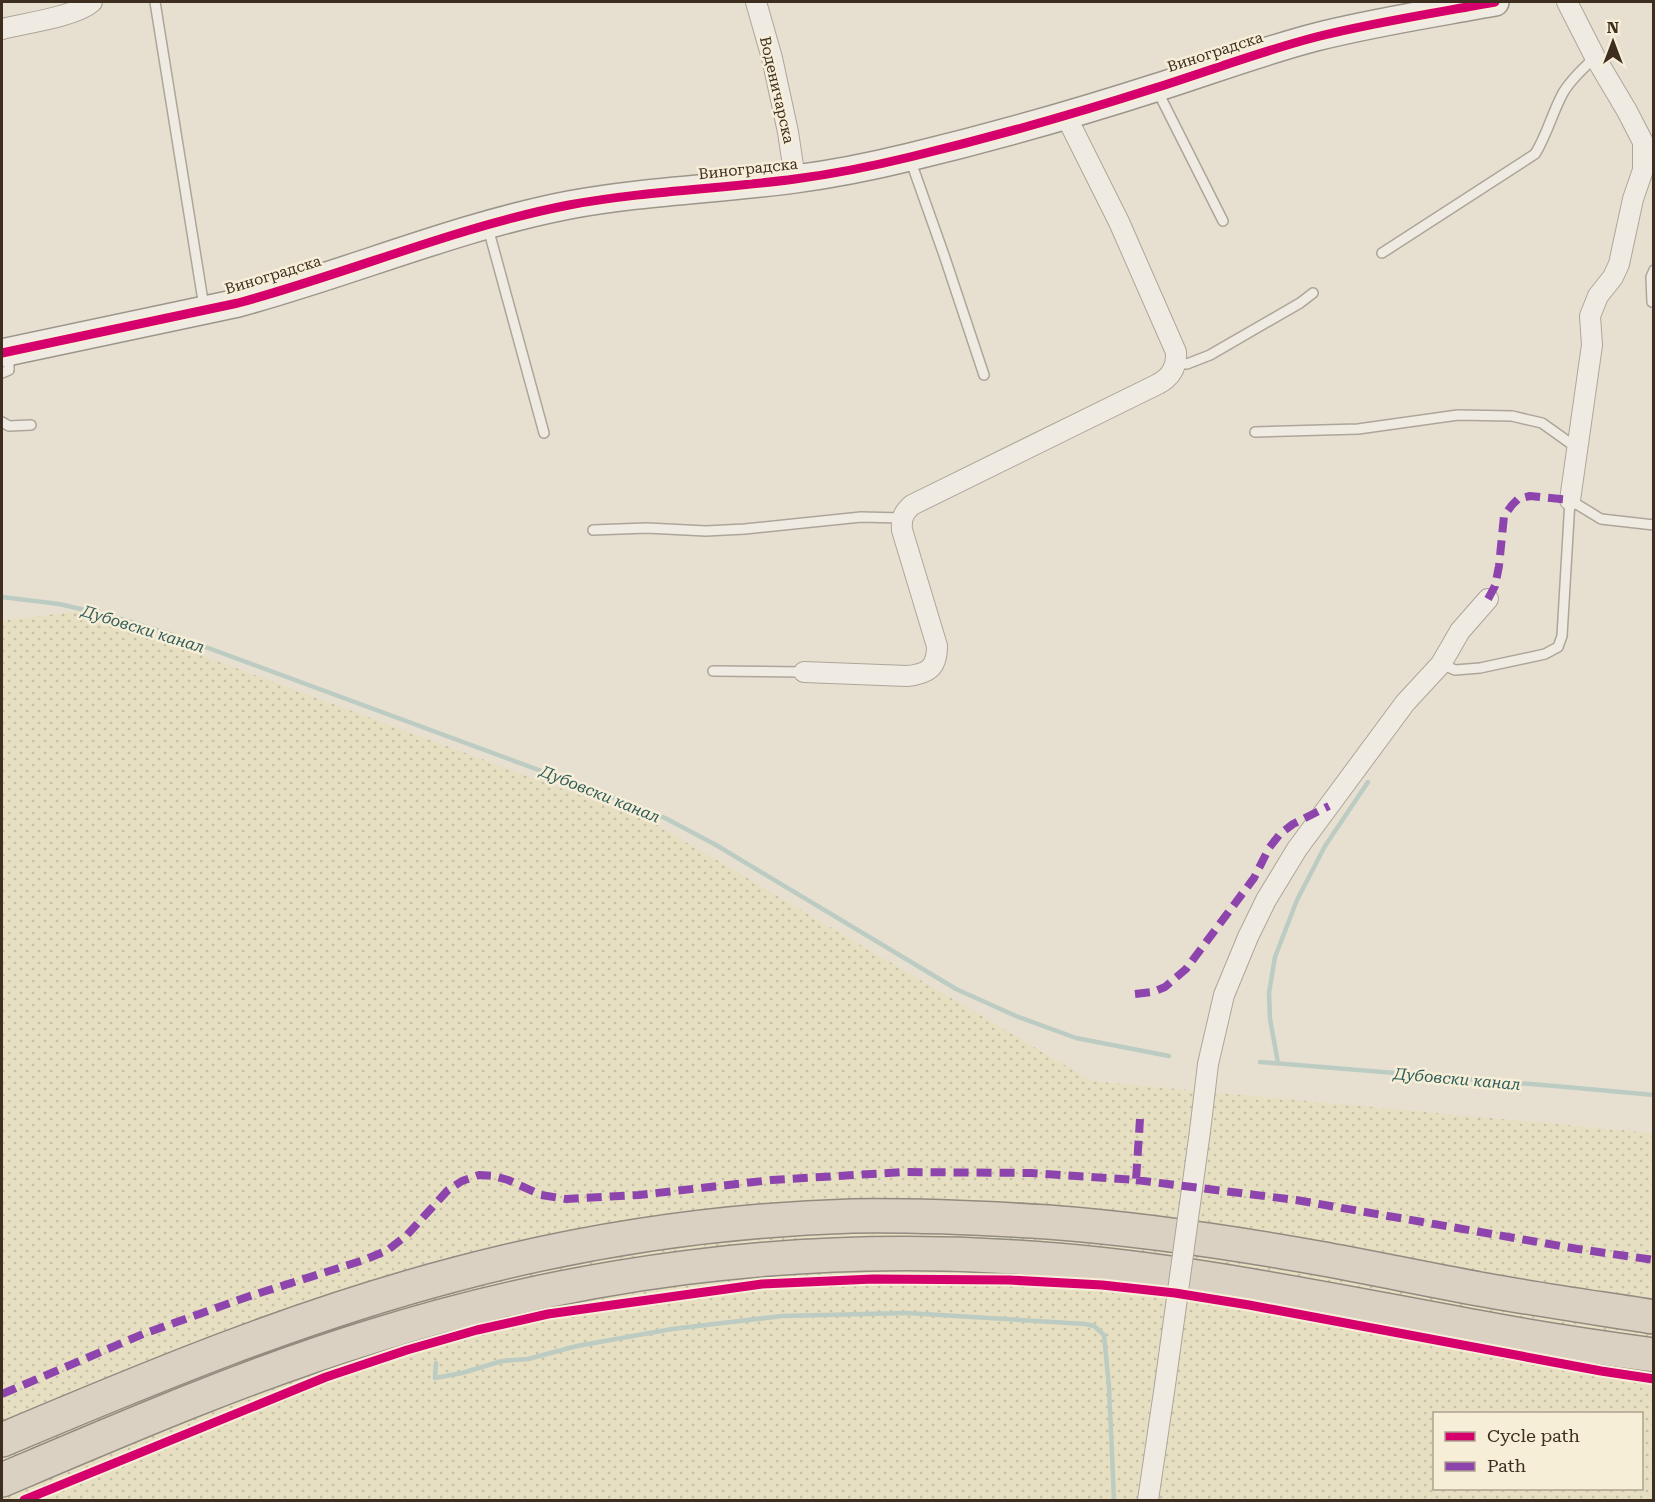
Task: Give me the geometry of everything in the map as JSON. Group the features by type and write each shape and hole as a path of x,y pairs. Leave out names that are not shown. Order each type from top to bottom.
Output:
{"highway":[{"path":"2,1440 161,1373 280,1329 398,1290 471,1270 601,1242 698,1228 769,1221 853,1216 938,1217 1106,1228 1321,1258 1487,1291 1653,1317"},
{"path":"2,1480 145,1420 283,1366 367,1338 470,1308 607,1279 700,1265 771,1258 854,1254 940,1254 1100,1264 1236,1282 1482,1328 1653,1355"}],"street":[{"path":"2,29 67,14 92,2"},
{"name":"Воденичарска","path":"756,2 772,58 788,132 795,179"},
{"name":"Виноградска","path":"3,360 270,294 411,247 545,210 600,201 795,179 909,157 1066,116 1315,38 1373,24 1495,2"},
{"path":"1567,2 1648,151 1633,199 1618,264 1613,277 1598,296 1590,316 1592,345 1570,500"},
{"path":"804,672 907,676 927,671 933,666 937,646 902,530 902,518 905,511 912,505 1163,381 1169,377 1176,363 1176,352 1133,254 1066,116"},
{"path":"1148,1500 1208,1064 1224,995 1266,900 1298,849 1404,703 1441,664 1460,632 1488,599"}],"lane":[{"path":"155,2 204,310"},
{"path":"1382,253 1535,154 1564,91 1595,57"},
{"path":"1156,88 1222,220"},
{"path":"909,157 984,375"},
{"path":"487,225 544,434"},
{"path":"1652,302 1653,270"},
{"path":"1176,363 1187,364 1210,355 1300,303 1313,293"},
{"path":"1255,432 1358,429 1458,415 1512,416 1542,423 1577,448"},
{"path":"2,422 9,426 31,425"},
{"path":"1441,664 1455,670 1480,668 1545,654 1558,647 1562,636 1570,500 1600,519 1653,525"},
{"path":"593,530 647,528 706,531 861,517 902,518"},
{"path":"713,671 804,672"}],"shaded area":[{"path":"82,611 652,822 1092,1081 1653,1133 1653,1500 2,1500 2,620"}],"waterway":[{"name":"Дубовски канал","path":"2,597 59,604 111,616 173,635 628,803 665,818 716,845 956,989 1016,1016 1076,1038 1169,1056"},
{"path":"1278,1063 1270,1019 1269,993 1275,957 1297,900 1325,846 1368,782"},
{"name":"Дубовски канал","path":"1260,1062 1654,1095"},
{"path":"436,1363 435,1378 502,1361 528,1359 577,1346 672,1329 782,1316 907,1313 1085,1324 1094,1326 1104,1335 1109,1387 1114,1500"}],"marked path":[{"path":"1488,599 1495,586 1499,566 1504,516 1512,505 1518,499 1530,496 1570,500"},
{"path":"1135,994 1153,992 1165,987 1186,969 1254,878 1269,848 1280,834 1293,824 1329,806"},
{"path":"2,1394 143,1334 388,1250 407,1235 448,1190 462,1181 479,1175 494,1176 541,1195 566,1199 639,1195 772,1180 904,1172 1031,1173 1136,1180 1140,1119"},
{"path":"1136,1180 1296,1200 1654,1260"}],"cycle path":[{"path":"2,353 238,303 485,225 527,214 625,196 795,179 896,160 1064,116 1316,37 1383,22 1495,2"},
{"path":"24,1500 326,1377 407,1350 477,1330 548,1314 762,1284 873,1279 1009,1280 1102,1285 1175,1293 1249,1305 1654,1379"}]}
